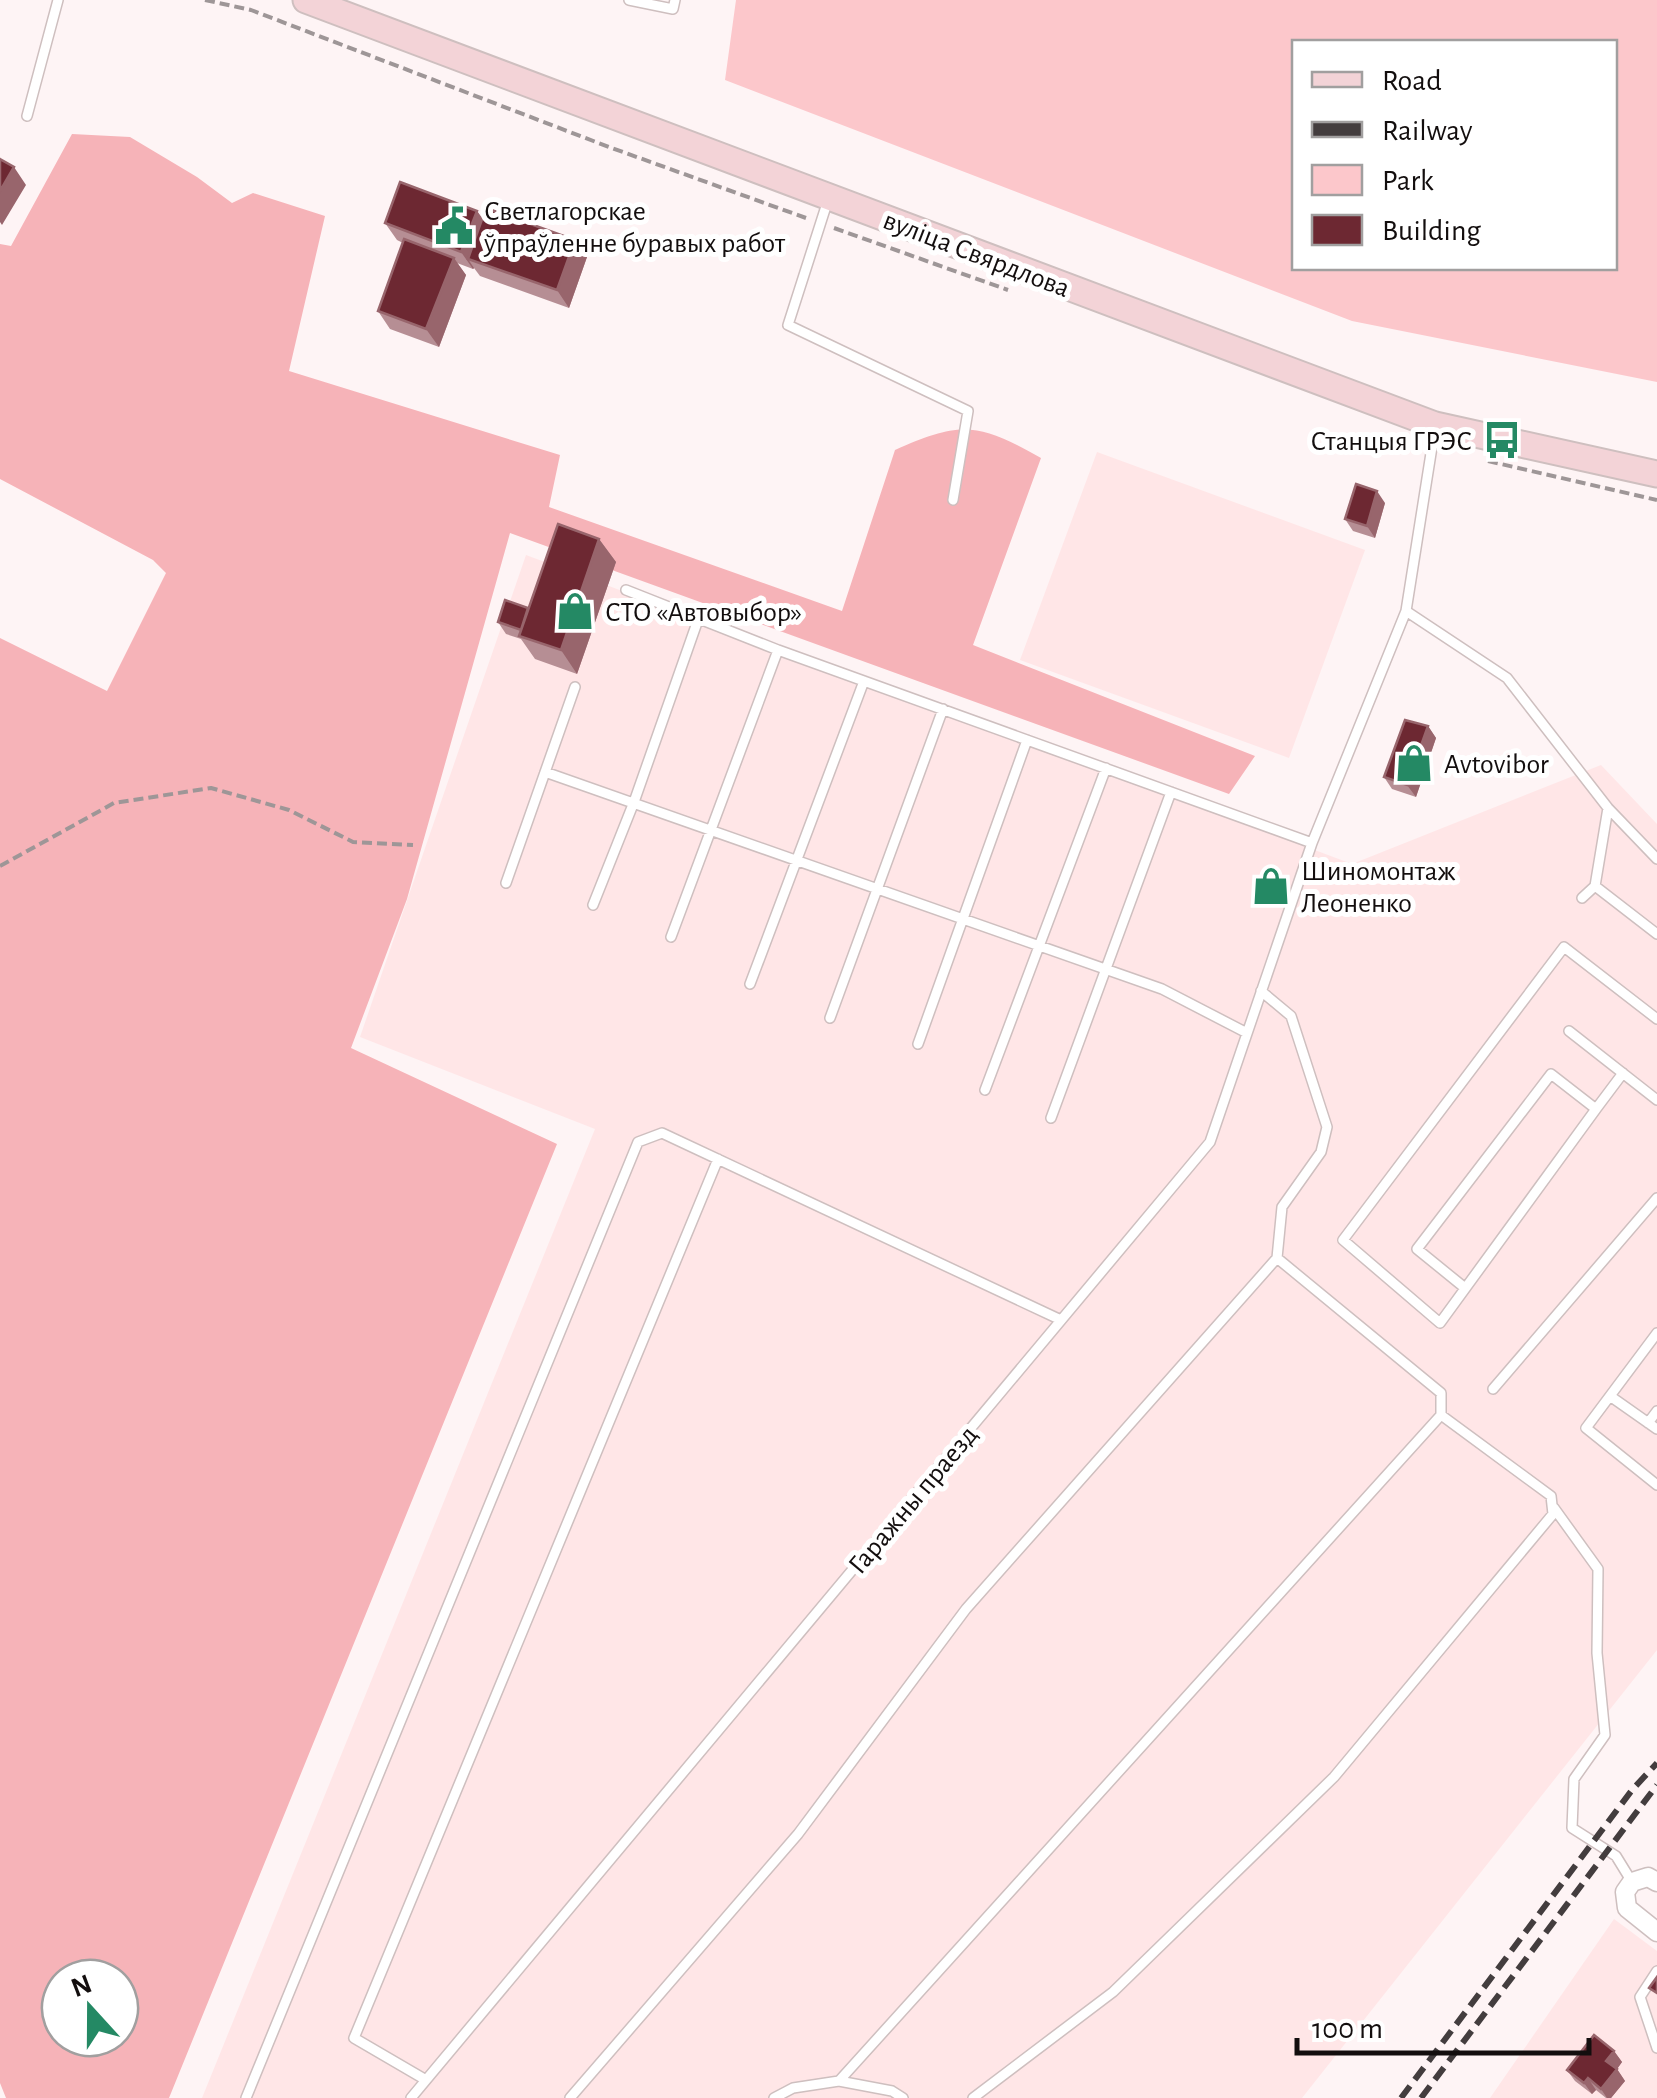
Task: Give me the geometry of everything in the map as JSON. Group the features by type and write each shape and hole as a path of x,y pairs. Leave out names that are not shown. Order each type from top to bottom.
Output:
{"main road":[{"name":"вуліца Свярдлова","path":"306,0 1435,425 1657,474"}],"street":[{"path":"1657,1882 1648,1877 1632,1882 1625,1892 1627,1908 1657,1932"}],"lane":[{"path":"27,116 58,0"},
{"path":"629,0 674,5"},
{"path":"829,197 788,325 968,412 952,500"},
{"name":"Гаражны праезд","path":"411,2098 1210,1142 1312,843 1406,611 1435,425"},
{"path":"626,590 778,650 1312,843"},
{"path":"1406,611 1508,678 1608,808 1657,858"},
{"path":"593,905 699,617"},
{"path":"671,937 778,650"},
{"path":"750,984 864,681"},
{"path":"506,883 575,687"},
{"path":"830,1018 943,709"},
{"path":"918,1044 1028,740"},
{"path":"986,1090 1106,768"},
{"path":"545,772 1162,990 1247,1033"},
{"path":"1051,1118 1171,792"},
{"path":"1582,898 1595,886 1608,808"},
{"path":"1595,886 1657,934"},
{"path":"1623,1073 1440,1322 1343,1240 1564,947 1657,1020"},
{"path":"570,2098 798,1834 966,1609 1277,1258 1282,1207 1321,1152 1327,1126 1291,1016 1262,991"},
{"path":"1569,1031 1657,1100"},
{"path":"1465,1288 1417,1249 1551,1074 1596,1109"},
{"path":"246,2098 638,1142 662,1133 1061,1320"},
{"path":"426,2080 354,2038 718,1159"},
{"path":"1493,1389 1657,1198"},
{"path":"840,2081 1442,1414 1441,1393 1277,1258"},
{"path":"1657,1334 1586,1428 1657,1485"},
{"path":"1610,1396 1652,1426 1657,1410"},
{"path":"973,2098 1113,1992 1334,1777 1553,1514 1551,1496 1442,1414"},
{"path":"1552,1505 1598,1570 1597,1654 1606,1735 1574,1779 1572,1828 1616,1856 1632,1882"},
{"path":"1657,1971 1640,1996 1657,2048"},
{"path":"774,2098 794,2088 840,2081 892,2091 903,2098"}],"path":[{"path":"0,866 114,803 211,788 289,810 353,842 414,844"}],"shaded area":[{"path":"72,134 130,137 232,203 253,193 325,216 289,371 560,455 549,507 842,611 895,450 953,430 1001,437 1041,458 973,645 1255,756 1229,794 510,533 407,899 351,1048 557,1144 169,2098 6,2098 0,2083 0,638 107,691 166,573 153,560 0,479 0,244 11,246"},
{"path":"1097,452 1365,550 1289,758 1020,660"},
{"path":"526,555 1352,864 1601,765 1657,824 1657,1650 1302,2098 202,2098 595,1129 360,1037"},
{"path":"1614,1919 1657,1951 1657,2098 1490,2098"}],"green space":[{"path":"736,0 1657,0 1657,382 1352,321 725,80"}],"building":[{"path":"0,159 14,167 0,191"},
{"path":"400,182 477,211 461,252 385,223"},
{"path":"486,208 575,240 557,290 468,259"},
{"path":"404,239 454,258 426,329 378,311"},
{"path":"1356,484 1377,491 1367,526 1345,519"},
{"path":"558,524 599,539 561,650 519,636"},
{"path":"505,600 528,608 521,630 498,622"},
{"path":"1405,720 1428,726 1407,785 1384,777"},
{"path":"1657,1977 1657,1993 1649,1988"},
{"path":"1594,2035 1614,2051 1606,2061 1617,2069 1601,2089 1588,2078 1584,2083 1567,2070"}],"railway":[{"path":"1401,2098 1632,1790 1657,1763"},
{"path":"1421,2098 1657,1785"}],"place":[{"name":"Светлагорскае ўпраўленне буравых работ","path":"454,226"},
{"name":"Станцыя ГРЭС","path":"1502,440"},
{"name":"СТО «Автовыбор»","path":"575,611"},
{"name":"Avtovibor","path":"1414,763"},
{"name":"Шиномонтаж Леоненко","path":"1271,886"}]}
